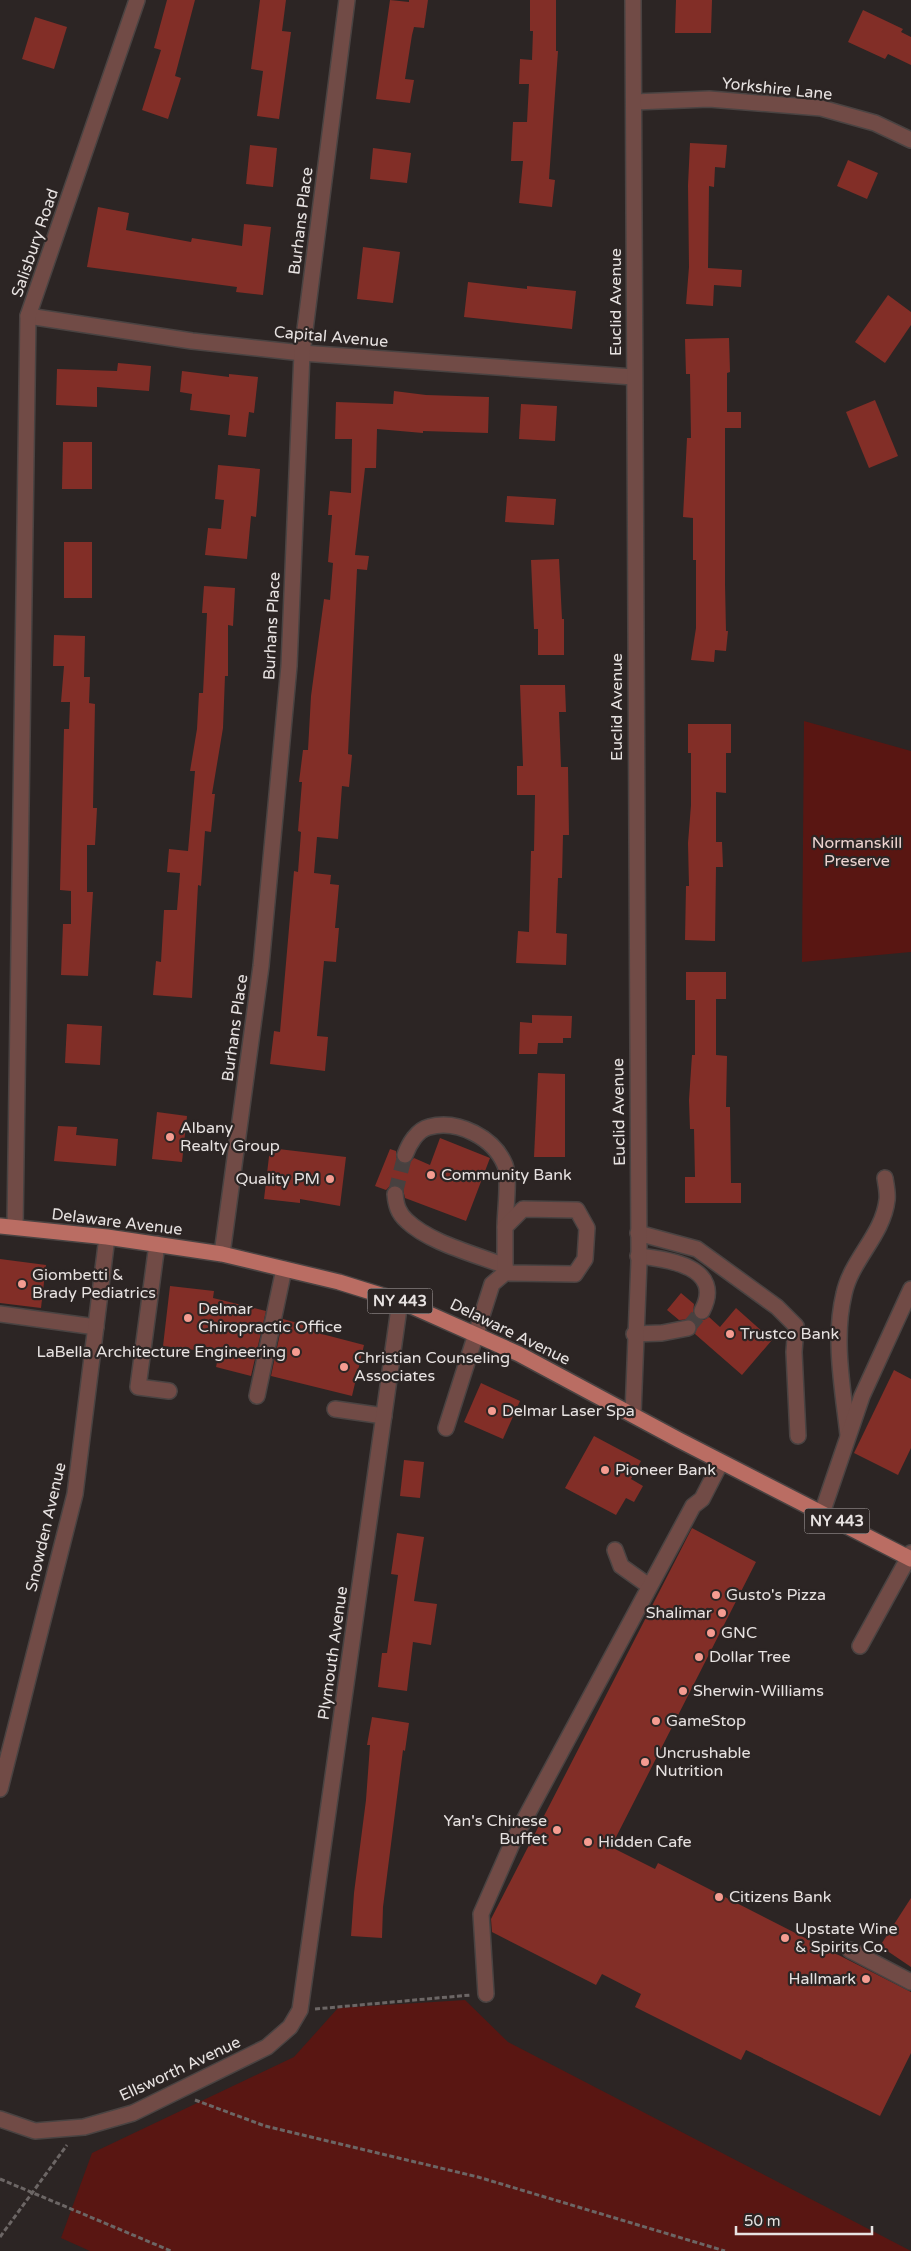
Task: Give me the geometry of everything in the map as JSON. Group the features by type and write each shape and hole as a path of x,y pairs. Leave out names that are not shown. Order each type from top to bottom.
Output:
{"main road":[{"name":"Delaware Avenue","path":"7,1227 107,1237 222,1254 400,1301 477,1334 721,1462 911,1557"}],"street":[{"name":"Salisbury Road","path":"7,1227 28,316 136,0"},
{"name":"Burhans Place","path":"222,1254 261,966 289,666 302,354 347,0"},
{"name":"Euclid Avenue","path":"632,1414 638,1256 633,377 633,0"},
{"name":"Yorkshire Lane","path":"634,102 709,99 821,108 875,123 911,140"},
{"name":"Capital Avenue","path":"28,316 192,341 302,354 633,377"},
{"path":"405,1155 411,1140 428,1127 455,1126 474,1133 499,1153 506,1168 505,1269 492,1284 446,1428"},
{"path":"848,1435 841,1377 840,1325 843,1295 854,1269 882,1219 887,1200 885,1178"},
{"path":"395,1194 396,1207 406,1221 428,1236 505,1269 575,1274 585,1259 587,1228 577,1210 523,1209 505,1227"},
{"path":"638,1233 697,1249 777,1307 796,1326 794,1352 798,1436"},
{"name":"Snowden Avenue","path":"0,1789 75,1494 107,1237"},
{"path":"157,1244 138,1387 168,1391"},
{"path":"638,1256 681,1264 695,1271 707,1290 708,1297 702,1311"},
{"path":"257,1396 284,1269"},
{"path":"822,1513 862,1396 911,1289"},
{"name":"Plymouth Avenue","path":"300,2010 400,1301"},
{"path":"0,1314 96,1327"},
{"path":"634,1334 662,1333 688,1328"},
{"path":"335,1409 384,1416"},
{"path":"486,1994 481,1914 514,1839 693,1506 702,1499 721,1462"},
{"path":"615,1550 621,1566 650,1586"},
{"path":"860,1646 911,1557"},
{"path":"850,1950 911,1982"},
{"name":"Ellsworth Avenue","path":"0,2118 35,2130 79,2128 133,2113 267,2047 290,2027 300,2010"}],"path":[{"path":"616,1839 625,1843 644,1838"},
{"path":"300,2010 486,1994"},
{"path":"176,2092 264,2126 478,2177 725,2251"},
{"path":"0,2237 34,2194 79,2128"},
{"path":"0,2179 171,2251"}],"green space":[{"name":"Normanskill Preserve","path":"804,721 911,751 911,952 802,962"},
{"path":"465,2000 508,2042 911,2251 90,2251 61,2238 92,2153 294,2057 338,2008"}],"building":[{"path":"167,0 195,0 175,76 181,78 168,119 142,110 161,50 154,48"},
{"path":"260,0 286,0 282,31 291,32 279,119 257,116 263,71 251,69"},
{"path":"390,0 409,2 409,0 428,0 424,28 414,27 412,35 405,79 414,80 410,103 376,99"},
{"path":"530,0 556,0 556,51 558,51 549,179 555,180 552,207 519,203 523,161 511,161 513,122 527,122 529,84 519,84 520,59 532,60 533,31 530,31"},
{"path":"676,0 712,0 711,33 675,33"},
{"path":"863,10 903,29 901,32 911,37 911,65 888,54 885,59 848,42"},
{"path":"35,17 67,27 54,69 22,59"},
{"path":"690,143 727,145 725,168 715,167 714,187 709,186 708,268 742,270 741,287 714,285 713,306 686,304 689,267 688,185"},
{"path":"250,145 277,148 273,187 246,184"},
{"path":"373,148 411,153 407,183 370,179"},
{"path":"848,160 878,173 867,199 837,186"},
{"path":"98,207 129,213 126,230 191,242 192,238 242,246 244,224 271,227 263,295 236,292 237,287 87,267"},
{"path":"363,247 400,252 393,303 357,299"},
{"path":"468,282 527,289 527,286 576,291 572,329 464,317"},
{"path":"888,295 911,312 911,325 885,363 855,342"},
{"path":"729,338 730,372 727,373 727,412 741,412 741,428 725,428 725,584 726,631 728,631 726,651 715,650 714,662 691,660 696,628 696,560 693,560 693,518 683,517 687,438 691,438 690,374 686,374 685,339"},
{"path":"118,363 151,366 149,391 97,387 97,407 56,405 57,369 117,371"},
{"path":"182,371 229,377 229,374 258,377 254,413 249,412 246,437 228,435 230,415 190,410 192,394 180,392"},
{"path":"394,391 426,395 489,397 488,433 423,431 423,433 377,429 376,468 365,468 355,555 369,556 367,570 357,569 348,754 352,755 349,787 342,786 338,839 317,837 314,873 331,875 330,884 339,885 335,928 339,928 336,962 324,961 317,1036 328,1037 325,1071 270,1064 274,1031 280,1032 294,871 298,872 301,832 298,831 302,782 299,782 303,750 308,750 311,696 324,599 330,600 333,563 328,562 332,515 328,515 330,491 351,493 352,439 335,439 336,402 393,404"},
{"path":"875,400 898,456 869,468 846,412"},
{"path":"521,404 557,406 555,441 519,439"},
{"path":"63,442 92,442 92,489 62,489"},
{"path":"218,465 260,469 256,517 251,516 247,559 205,555 208,528 221,529 224,500 215,499"},
{"path":"507,496 556,499 554,525 505,522"},
{"path":"64,542 92,542 92,598 64,598"},
{"path":"559,559 562,619 564,619 564,655 538,655 538,629 534,629 531,560"},
{"path":"204,586 235,588 233,626 228,625 228,676 225,676 223,728 212,794 215,794 211,832 205,831 201,886 198,885 192,998 153,995 156,961 161,962 164,910 177,910 180,873 167,872 169,849 188,851 195,771 190,771 197,729 199,693 203,693 207,613 202,613"},
{"path":"54,635 85,636 84,677 90,677 89,703 95,704 93,808 97,808 95,845 87,845 87,892 93,892 88,976 61,975 63,924 71,924 71,891 60,890 64,729 69,729 70,702 61,702 64,666 53,666"},
{"path":"520,685 565,685 566,712 559,712 561,767 568,767 569,835 563,835 562,878 558,878 556,933 567,934 566,965 516,963 518,931 529,932 531,851 534,851 535,795 517,795 517,766 523,766"},
{"path":"688,724 731,724 731,753 726,753 726,793 716,792 716,842 722,842 723,867 716,867 715,941 685,940 686,886 689,886 688,843 691,805 691,753 688,753"},
{"path":"686,972 726,972 726,999 716,999 716,1055 727,1056 726,1107 730,1107 731,1183 741,1183 741,1203 685,1203 685,1177 695,1177 694,1129 690,1129 689,1100 692,1055 695,1055 695,1000 686,1000"},
{"path":"532,1015 572,1016 571,1038 563,1038 563,1043 538,1043 537,1054 519,1054 520,1022 532,1023"},
{"path":"67,1024 102,1026 100,1065 65,1063"},
{"path":"538,1073 565,1074 565,1157 534,1157"},
{"name":"Albany Realty Group","path":"157,1112 187,1116 182,1162 152,1159"},
{"path":"58,1126 77,1127 76,1135 118,1139 116,1166 54,1161"},
{"name":"Community Bank","path":"440,1138 490,1158 466,1221 405,1198 403,1189 398,1185 390,1186 386,1190 375,1186 390,1149 396,1151 396,1157 401,1163 407,1164 414,1158 430,1165"},
{"path":"270,1148 346,1157 340,1206 300,1199 300,1203 264,1199"},
{"name":"Giombetti & Brady Pediatrics","path":"0,1259 46,1265 41,1308 0,1303"},
{"path":"170,1286 214,1291 213,1298 266,1311 251,1376 216,1367 219,1353 163,1346"},
{"name":"Trustco Bank","path":"681,1293 694,1304 693,1313 699,1320 709,1317 720,1327 736,1308 772,1340 742,1375 695,1334 697,1327 695,1322 691,1319 679,1320 667,1310"},
{"path":"283,1319 319,1329 318,1333 364,1345 352,1396 271,1376"},
{"path":"894,1370 911,1379 911,1448 898,1475 854,1453"},
{"name":"Delmar Laser Spa","path":"481,1383 520,1401 503,1439 464,1422"},
{"name":"Pioneer Bank","path":"594,1436 641,1461 631,1479 643,1486 634,1502 626,1498 616,1515 565,1488"},
{"path":"404,1460 424,1462 420,1498 400,1496"},
{"path":"692,1528 756,1562 611,1847 655,1869 658,1863 911,1992 911,2053 880,2116 746,2050 741,2060 635,2007 641,1994 602,1974 596,1985 492,1932 491,1919"},
{"path":"397,1533 424,1537 414,1601 437,1604 431,1645 413,1642 407,1691 378,1687 382,1653 387,1653 398,1575 391,1574"},
{"path":"372,1717 409,1723 405,1751 403,1750 383,1907 382,1938 351,1936 354,1893 366,1800 370,1745 367,1745"},
{"path":"911,1898 911,1967 880,1946"}],"tunnel":[{"path":"395,1194 405,1155"},
{"path":"688,1328 702,1311"}],"place":[{"name":"Albany Realty Group","path":"170,1137"},
{"name":"Community Bank","path":"431,1175"},
{"name":"Quality PM","path":"330,1179"},
{"name":"Giombetti & Brady Pediatrics","path":"22,1284"},
{"name":"Delmar Chiropractic Office","path":"188,1318"},
{"name":"Trustco Bank","path":"730,1334"},
{"name":"LaBella Architecture Engineering","path":"296,1352"},
{"name":"Christian Counseling Associates","path":"344,1367"},
{"name":"Delmar Laser Spa","path":"492,1411"},
{"name":"Pioneer Bank","path":"605,1470"},
{"name":"Gusto's Pizza","path":"716,1595"},
{"name":"Shalimar","path":"722,1613"},
{"name":"GNC","path":"711,1633"},
{"name":"Dollar Tree","path":"699,1657"},
{"name":"Sherwin-Williams","path":"683,1691"},
{"name":"GameStop","path":"656,1721"},
{"name":"Uncrushable Nutrition","path":"645,1762"},
{"name":"Yan's Chinese Buffet","path":"557,1830"},
{"name":"Hidden Cafe","path":"588,1842"},
{"name":"Citizens Bank","path":"719,1897"},
{"name":"Upstate Wine & Spirits Co.","path":"785,1938"},
{"name":"Hallmark","path":"866,1979"}]}
